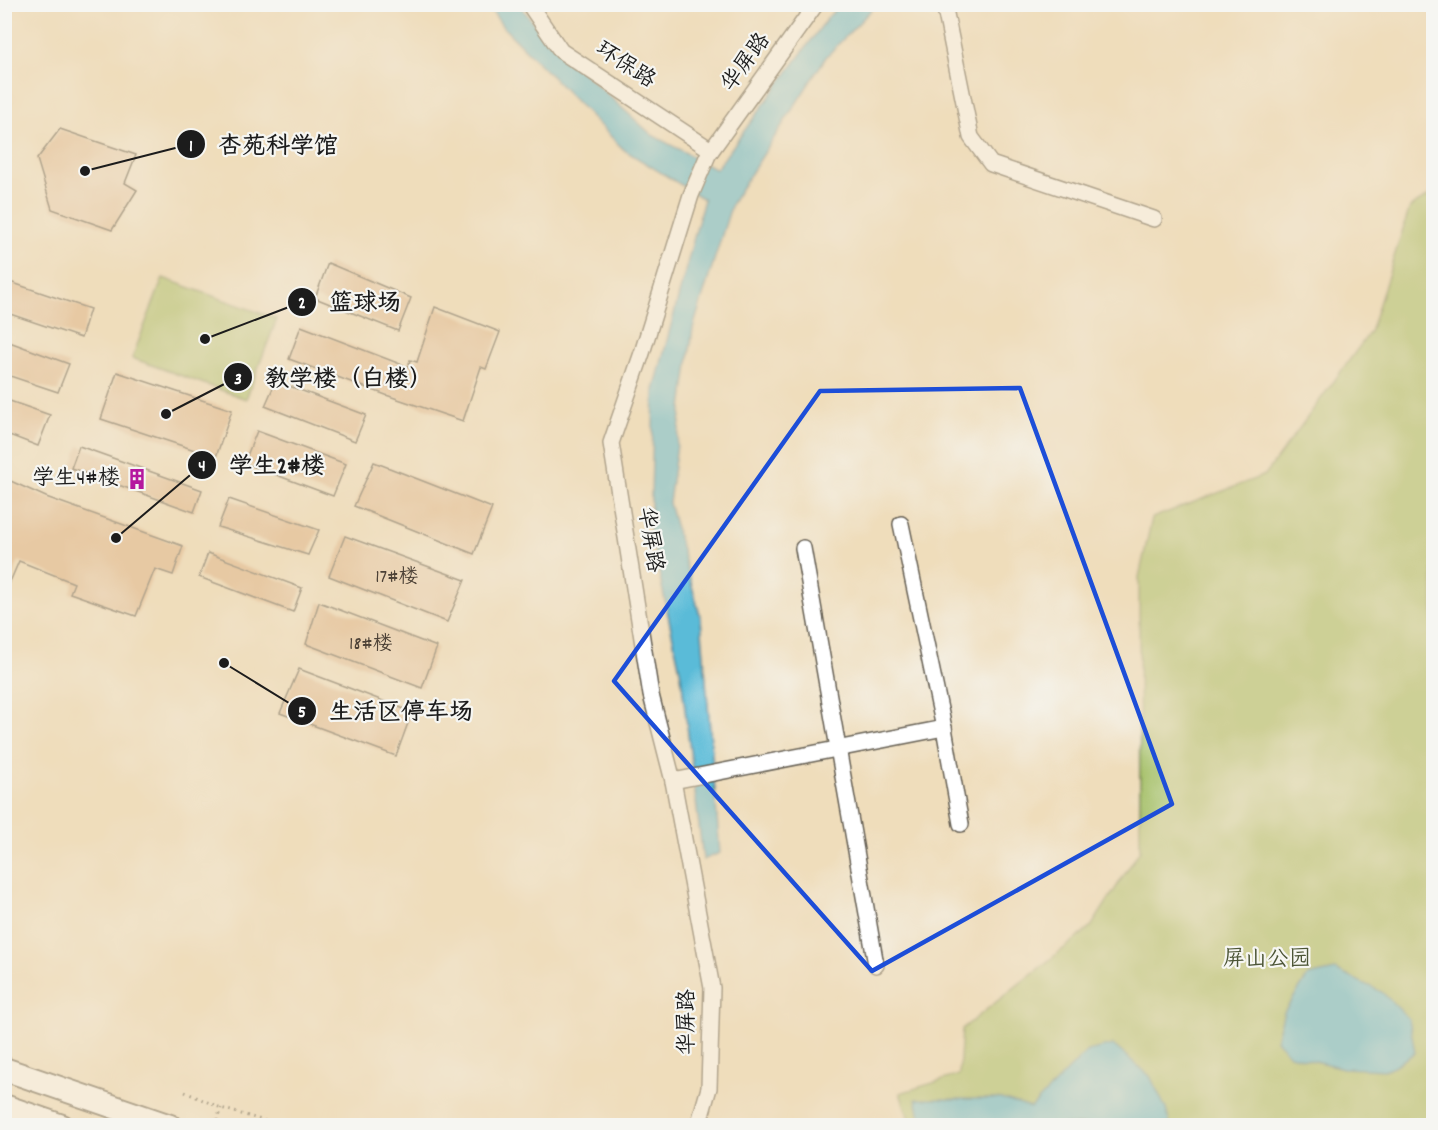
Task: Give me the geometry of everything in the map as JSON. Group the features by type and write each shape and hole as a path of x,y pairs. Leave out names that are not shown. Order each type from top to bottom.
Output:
{"highway":[{"path":"4,1069 170,1125"},
{"path":"4,1106 62,1125"}],"street":[{"name":"环保路","path":"529,4 561,51 710,152"},
{"name":"华屏路","path":"698,1125 710,1088 712,988 673,781 651,695 611,443 642,353 691,195 710,152 816,4"},
{"path":"944,4 971,137 991,164 1154,219"},
{"path":"901,524 944,728 961,824"},
{"path":"802,548 876,965"},
{"path":"673,781 944,728"}],"path":[{"path":"185,1092 220,1108 282,1125"},
{"path":"215,1125 220,1108"}],"highlighted area":[{"path":"1020,388 1172,804 872,971 614,681 820,391"}],"green space":[{"name":"屏山公园","path":"1433,193 1433,1125 911,1125 900,1093 959,1075 962,1029 1091,927 1140,850 1139,577 1152,518 1265,475 1370,332 1410,207"},
{"path":"163,278 277,319 246,399 132,358"}],"water":[{"path":"488,5 520,5 542,35 652,135 716,169 829,16 840,5 876,5 826,57 732,203 693,328 669,503 701,619 720,853 703,860 681,675 650,531 654,390 704,199 624,150 503,27"},
{"path":"1335,970 1382,992 1409,1019 1415,1053 1387,1070 1343,1068 1290,1055 1276,1040 1284,1012 1308,976"},
{"path":"1113,1045 1150,1076 1166,1109 1170,1125 922,1125 916,1099 1001,1099 1031,1108 1087,1051"}],"building":[{"path":"60,129 136,155 125,183 137,190 112,230 52,209 37,159"},
{"path":"328,263 411,298 398,331 315,298"},
{"path":"4,280 90,309 81,338 4,312"},
{"path":"435,307 500,332 486,369 481,367 463,421 289,359 301,326 408,367 410,360 417,362"},
{"path":"4,340 69,364 58,392 4,374"},
{"path":"117,372 232,410 216,457 101,419"},
{"path":"276,381 366,415 355,441 265,406"},
{"path":"4,399 50,415 38,446 4,433"},
{"path":"257,431 346,464 333,496 244,463"},
{"name":"学生4#楼","path":"79,446 202,490 194,512 71,468"},
{"path":"374,462 492,508 474,554 354,506"},
{"path":"4,478 46,497 183,546 173,575 155,569 136,616 70,593 74,583 19,561 4,596"},
{"path":"229,499 319,530 308,555 218,527"},
{"path":"345,536 465,580 447,622 329,576"},
{"path":"208,553 302,588 293,612 199,577"},
{"path":"319,602 437,647 422,688 306,644"},
{"path":"299,669 412,712 396,756 280,713"}],"place":[{"name":"杏苑科学馆","path":"85,171"},
{"name":"篮球场","path":"205,339"},
{"name":"教学楼（白楼）","path":"166,414"},
{"name":"学生4#楼","path":"137,479"},
{"name":"学生2#楼","path":"116,538"},
{"name":"生活区停车场","path":"224,663"}]}
